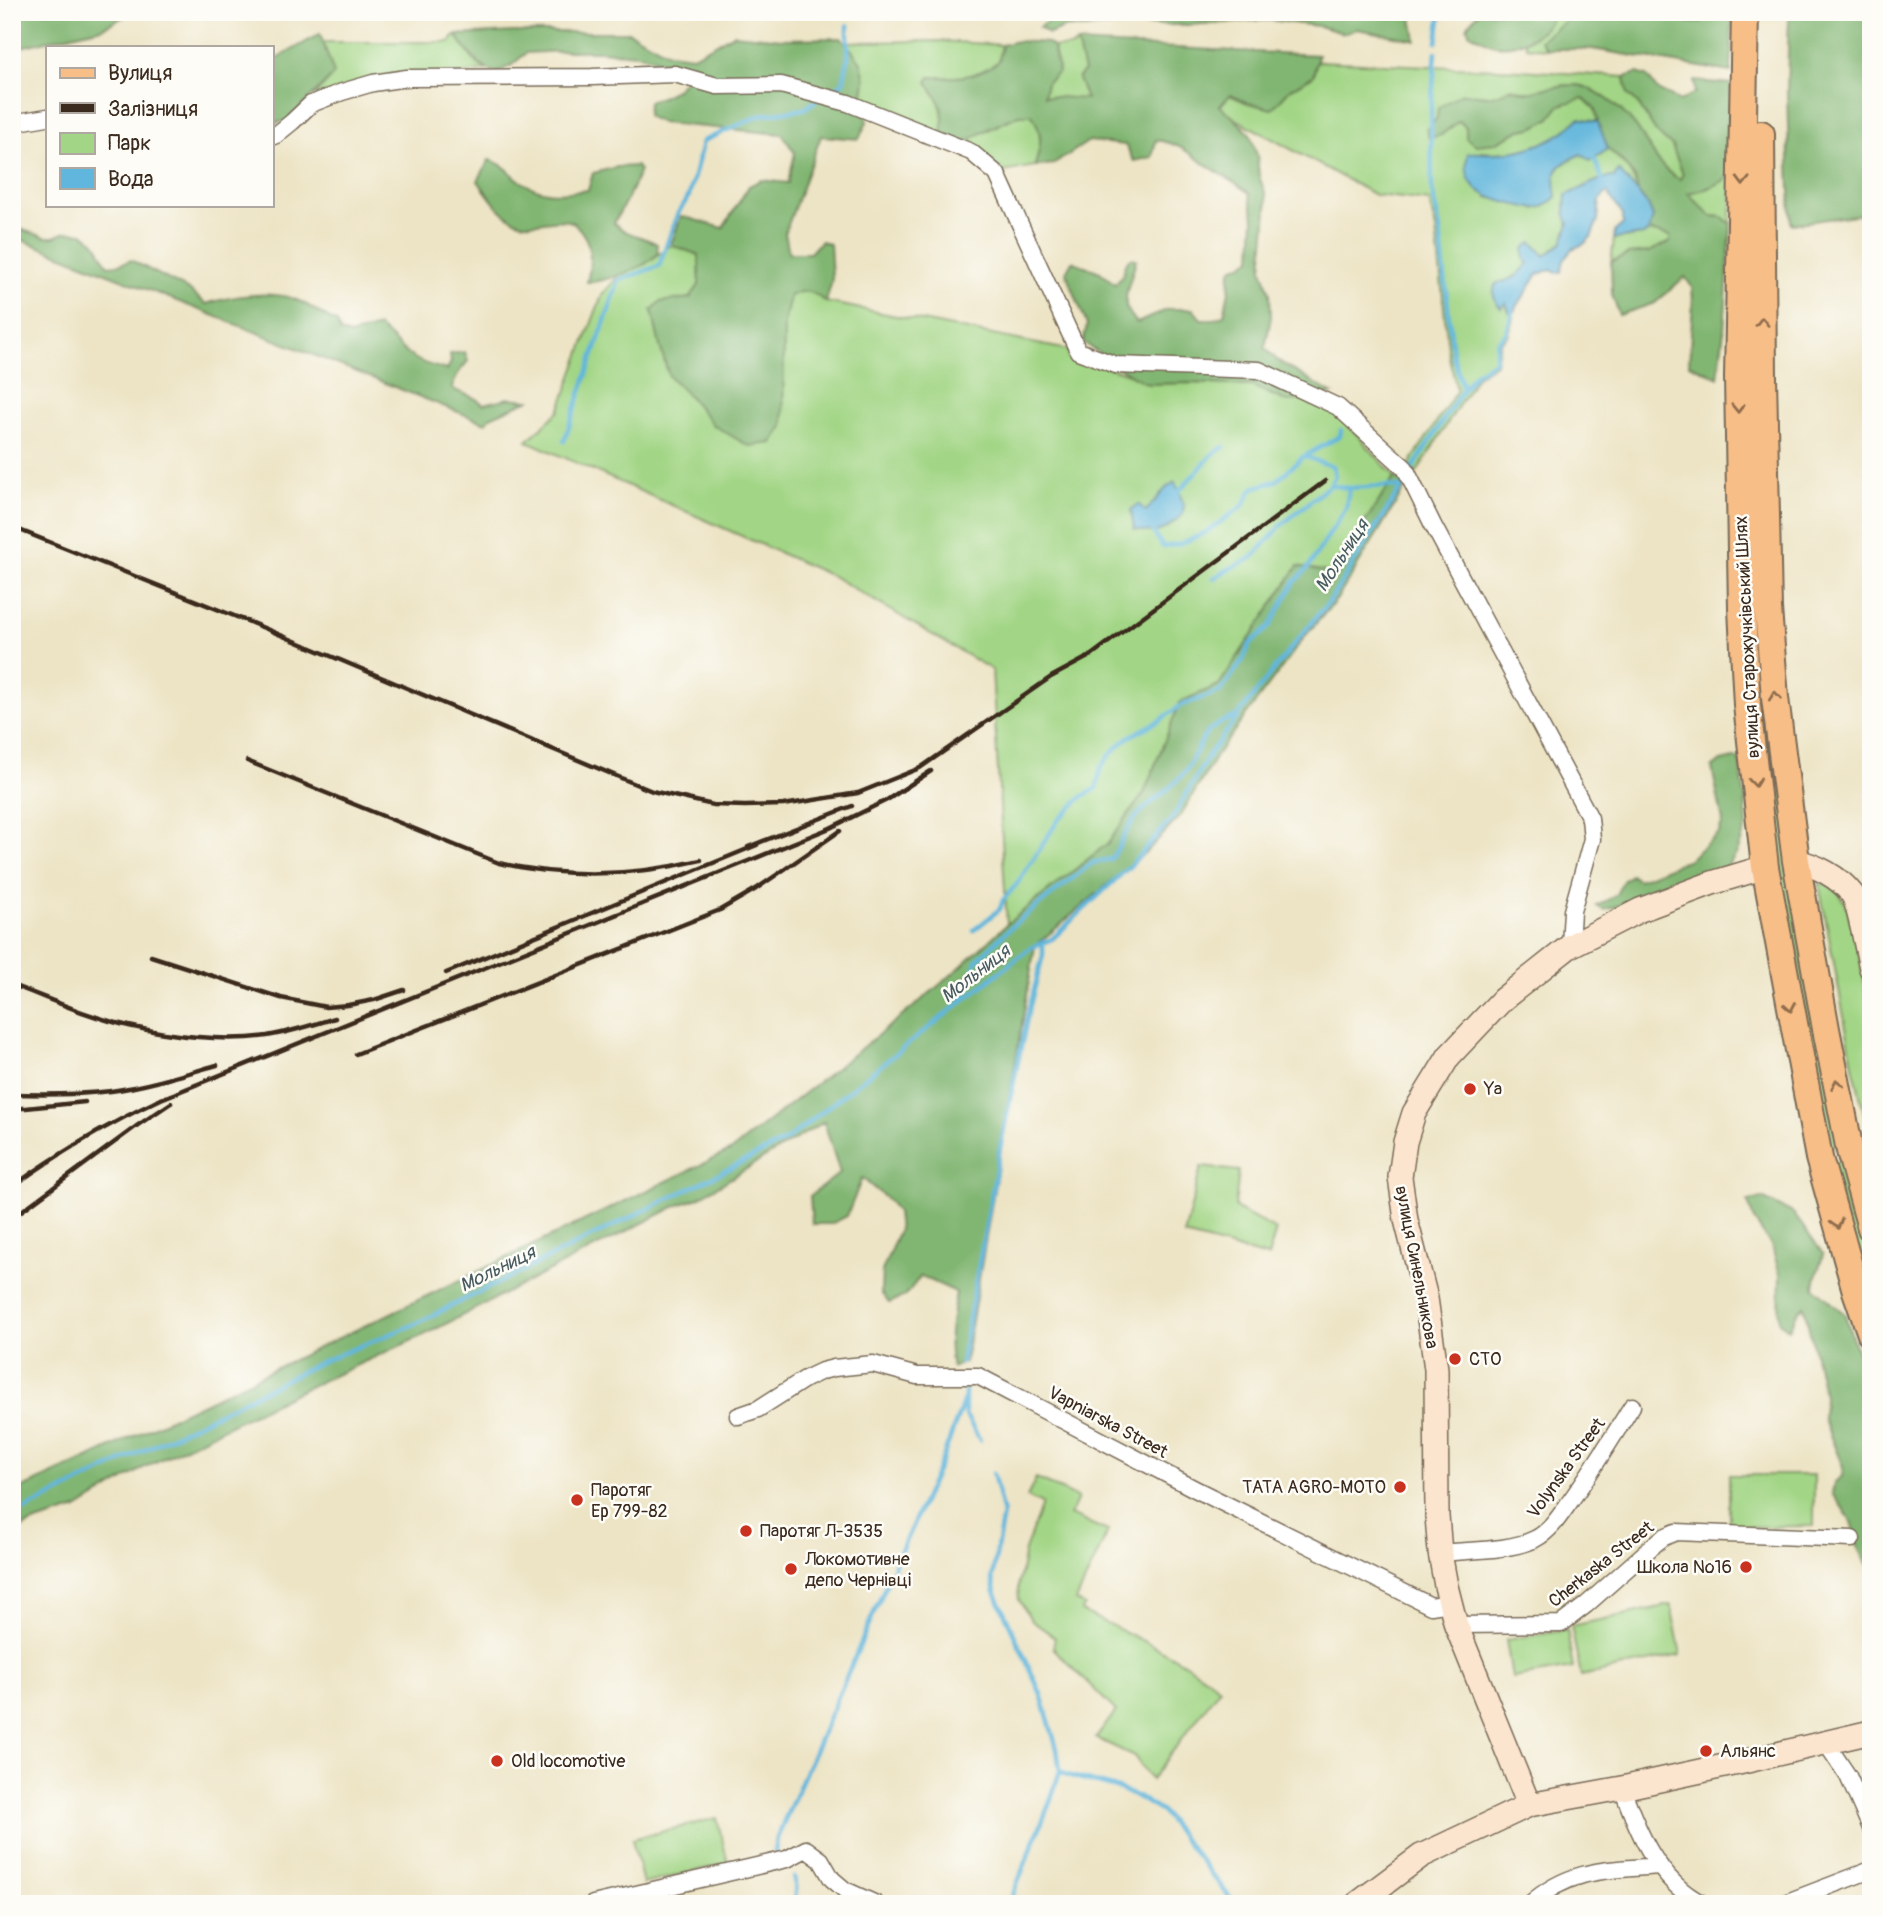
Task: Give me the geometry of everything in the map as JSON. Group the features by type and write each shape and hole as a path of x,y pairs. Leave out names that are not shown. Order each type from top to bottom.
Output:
{"main road":[{"name":"вулиця Старожучківський Шлях","path":"1745,12 1752,93 1763,390 1755,609 1747,705 1765,867 1819,1158 1856,1291 1871,1334"},
{"name":"вулиця Старожучківський Шлях","path":"1752,93 1762,12"},
{"name":"вулиця Старожучківський Шлях","path":"1755,609 1774,698 1796,860 1850,1151 1871,1228"},
{"path":"1819,1158 1850,1151"}],"street":[{"path":"273,136 311,104 373,83 407,78 592,78 675,74 717,86 781,85 848,103 971,152 997,174 1079,351 1116,365 1259,370 1338,407 1405,468 1590,818 1592,839 1573,911 1570,946"},
{"path":"12,122 46,117"},
{"path":"1796,860 1832,875 1853,895 1871,968"},
{"name":"вулиця Синельникова","path":"1529,1805 1453,1614 1440,1553 1435,1446 1436,1369 1426,1298 1406,1220 1400,1177 1405,1142 1414,1113 1449,1056 1503,999 1570,946 1640,910 1712,883 1765,867"},
{"name":"Vapniarska Street","path":"738,1416 758,1409 805,1379 834,1368 873,1364 917,1376 978,1376 1195,1489 1431,1606 1453,1614"},
{"name":"Volynska Street","path":"1440,1553 1493,1548 1525,1543 1537,1538 1552,1526 1594,1468 1632,1406"},
{"name":"Cherkaska Street","path":"1453,1614 1561,1624 1655,1544 1676,1532 1852,1539"},
{"path":"1357,1904 1420,1856 1529,1805 1622,1788 1871,1732"},
{"path":"1826,1743 1848,1776 1871,1828"},
{"path":"1622,1788 1636,1826 1655,1861 1690,1896 1703,1904"},
{"path":"1862,1806 1871,1789"},
{"path":"593,1904 787,1858 806,1849 821,1860 832,1879 845,1890 876,1904"},
{"path":"1530,1904 1559,1882 1582,1874 1660,1867"},
{"path":"1782,1904 1871,1870"}],"green space":[{"path":"12,12 129,14 102,28 12,49"},
{"path":"418,12 524,12 503,21 467,21"},
{"path":"1062,12 1411,12 1416,40 1357,29 1344,33 1318,26 1269,20 1187,25 1066,27 1049,34 1039,27"},
{"path":"1479,12 1553,12 1545,27 1530,38 1513,44 1495,45 1469,33 1467,26"},
{"path":"1553,12 1703,12 1701,23 1618,16 1579,20 1540,40 1547,49 1526,47 1525,42 1546,26"},
{"path":"1623,12 1701,23 1703,12 1732,12 1731,72 1592,49 1547,49 1540,40 1568,19 1585,14"},
{"path":"1789,12 1871,12 1871,213 1791,224 1787,93"},
{"path":"629,32 668,53 693,56 734,34 782,39 842,38 861,62 865,80 862,100 867,122 859,139 821,136 785,233 789,253 810,253 821,241 830,244 832,280 826,302 809,292 790,296 784,323 783,427 772,443 749,446 713,425 669,376 652,310 660,302 690,298 699,285 699,255 671,245 681,216 723,228 749,186 761,180 788,183 795,153 782,134 661,123 647,116 648,102 675,90 693,68 638,54 563,51 526,53 497,73 478,63 456,35"},
{"path":"320,34 334,74 288,120 273,124 273,61"},
{"path":"456,35 474,61 486,70 314,96 334,74 323,42 450,42"},
{"path":"940,41 1002,45 999,61 984,70 968,76 927,82 942,109 944,135 864,105 862,100 865,80 845,42"},
{"path":"1017,41 1047,43 1053,47 1059,72 1047,82 1044,96 1086,99 1078,79 1084,71 1077,43 1318,55 1313,76 1290,89 1272,109 1230,95 1220,106 1250,134 1266,195 1262,269 1270,293 1271,317 1265,348 1277,360 1332,394 1288,402 1252,386 1148,384 1083,342 1087,325 1066,272 1072,261 1100,272 1115,284 1130,258 1136,259 1126,304 1137,323 1169,309 1193,309 1201,319 1214,319 1224,315 1230,273 1233,267 1252,258 1254,218 1249,193 1186,151 1156,140 1152,157 1134,161 1125,145 1089,141 1054,164 1035,166 1040,140 1032,115 1019,115 970,140 959,141 944,135 942,109 927,82 930,77 958,77 982,71 999,61 1002,45"},
{"path":"1077,43 1084,71 1078,79 1087,100 1044,96 1047,82 1059,72 1053,47 1072,47"},
{"path":"1317,61 1625,77 1628,94 1639,105 1656,132 1672,146 1683,175 1680,179 1662,166 1636,126 1611,102 1581,86 1564,85 1529,92 1511,88 1498,95 1487,96 1462,93 1427,130 1441,135 1459,121 1495,143 1520,130 1532,128 1549,119 1560,105 1583,97 1595,109 1598,122 1579,118 1559,135 1535,146 1508,152 1482,152 1487,197 1536,209 1561,165 1581,154 1595,158 1608,149 1627,168 1638,192 1619,172 1614,177 1602,179 1566,195 1565,212 1569,224 1562,243 1544,256 1532,243 1526,267 1518,275 1495,285 1513,317 1509,334 1500,343 1496,364 1477,376 1414,477 1409,465 1457,390 1449,357 1436,229 1429,201 1375,195 1234,118 1219,106 1230,95 1272,109 1290,89 1313,76"},
{"path":"1637,73 1647,76 1657,90 1680,101 1695,93 1694,81 1731,84 1728,130 1734,131 1732,174 1717,184 1688,193 1711,216 1722,217 1731,224 1718,377 1689,364 1693,302 1692,287 1685,277 1655,303 1619,315 1612,294 1611,262 1628,254 1649,252 1670,242 1670,236 1649,231 1653,216 1638,192 1635,178 1608,149 1595,109 1583,98 1560,105 1549,119 1495,143 1476,145 1466,138 1466,127 1459,121 1441,135 1429,138 1427,130 1437,118 1438,108 1462,93 1487,96 1498,95 1511,88 1529,92 1564,85 1581,86 1601,95 1620,110 1636,126 1662,166 1680,179 1683,174 1672,146 1656,132 1639,105 1628,94 1625,77"},
{"path":"1019,115 1032,115 1038,128 1040,146 1035,166 1004,172 959,141 981,134"},
{"path":"489,160 504,167 531,187 554,193 588,190 593,173 636,166 640,170 614,223 657,244 658,253 644,264 625,273 587,282 589,249 580,229 569,221 526,223 507,215 478,181"},
{"path":"1732,174 1731,224 1722,217 1711,216 1687,193 1706,189"},
{"path":"12,223 20,229 45,237 54,237 65,232 83,233 95,242 108,266 131,260 189,290 206,304 253,295 289,297 337,323 340,332 350,335 378,327 409,355 430,365 447,370 451,362 450,354 465,352 468,361 459,372 452,387 454,389 483,404 509,398 529,400 490,417 486,423 12,236"},
{"path":"1649,231 1670,236 1670,242 1649,252 1628,254 1611,262 1614,239 1643,235"},
{"path":"671,245 700,255 699,285 690,298 660,302 652,310 669,376 690,397 783,427 784,323 790,296 805,291 826,302 1068,350 1076,356 1131,375 1148,384 1252,386 1288,402 1311,397 1336,411 1395,477 1331,574 1298,566 1219,685 1180,703 1144,793 1107,844 1007,924 992,670 834,577 527,441 559,411 602,295 620,274 644,265"},
{"path":"1395,477 1407,485 1337,599 1306,635 1218,753 1179,818 1147,851 1035,946 965,1362 952,1368 950,1358 951,1321 956,1292 921,1276 905,1296 889,1303 881,1293 882,1271 899,1230 897,1212 887,1199 862,1178 847,1216 831,1224 812,1224 810,1196 840,1173 824,1122 698,1198 676,1206 426,1334 295,1393 145,1467 77,1509 30,1524 12,1533 12,1493 732,1150 911,1009 1007,924 1107,844 1144,793 1180,702 1219,685 1298,566 1331,573"},
{"path":"1756,616 1840,1142 1833,1147 1825,1147 1774,868 1755,706"},
{"path":"1739,758 1747,825 1737,853 1725,869 1678,881 1616,907 1604,910 1597,906 1616,895 1623,881 1631,875 1638,880 1689,859 1719,833 1723,821 1712,768 1721,761"},
{"path":"1819,884 1827,884 1839,893 1846,904 1861,963 1871,1018 1871,1141 1854,1070"},
{"path":"1832,1163 1844,1163 1871,1256 1871,1312"},
{"path":"1201,1167 1239,1171 1235,1206 1276,1230 1268,1257 1184,1235"},
{"path":"1762,1198 1793,1213 1823,1254 1814,1288 1845,1314 1865,1377 1871,1398 1871,1568 1863,1558 1849,1519 1832,1494 1834,1483 1842,1476 1843,1467 1823,1418 1824,1396 1804,1306 1796,1314 1789,1329 1779,1322 1780,1274 1771,1245 1754,1220 1748,1202"},
{"path":"1729,1475 1814,1475 1814,1526 1729,1527"},
{"path":"1036,1478 1078,1498 1070,1515 1108,1531 1076,1601 1085,1606 1081,1611 1170,1655 1220,1688 1151,1780 1134,1756 1096,1738 1116,1711 1053,1648 1055,1637 1032,1621 1019,1600 1018,1587 1025,1550 1042,1504 1027,1497"},
{"path":"1671,1605 1681,1655 1581,1676 1571,1626"},
{"path":"1567,1630 1573,1668 1512,1678 1506,1640"},
{"path":"717,1818 728,1863 643,1884 632,1839"}],"water":[{"path":"1579,118 1598,122 1608,149 1590,161 1581,154 1561,165 1555,179 1557,197 1548,204 1536,208 1506,203 1486,195 1472,184 1466,165 1468,153 1506,152 1529,148 1562,133"},
{"path":"1619,171 1648,205 1653,217 1649,231 1643,235 1614,239 1615,231 1623,224 1623,215 1607,192 1600,200 1598,220 1591,237 1584,244 1572,249 1564,260 1561,272 1557,273 1552,269 1538,274 1511,316 1506,303 1501,308 1494,298 1495,285 1516,277 1529,263 1525,260 1524,249 1532,242 1545,256 1562,243 1569,224 1565,212 1566,195 1602,179 1614,177"},
{"path":"1175,482 1184,505 1183,514 1156,532 1134,529 1131,510 1138,504 1146,511 1166,488"}],"waterway":[{"name":"Мольниця","path":"1437,42 1441,12"},
{"path":"827,94 843,83 848,59 848,25"},
{"name":"Мольниця","path":"1410,473 1463,389 1453,356 1440,229 1432,189 1431,109 1436,52"},
{"path":"564,441 619,280 659,266 678,213 689,196 703,141 761,115 804,109 816,101"},
{"path":"1593,155 1604,183"},
{"path":"1463,389 1476,373 1495,361 1497,343 1507,332 1512,312"},
{"path":"1305,456 1340,436 1341,430"},
{"path":"1177,493 1213,454 1224,447"},
{"path":"1152,530 1163,547 1180,544 1205,533 1243,506 1253,488 1276,481 1304,456 1333,467 1335,476 1330,485 1284,523 1252,558 1214,578"},
{"name":"Мольниця","path":"12,1516 323,1361 413,1325 785,1141 1030,948 1052,939 1131,865 1172,819 1210,753 1331,599 1406,480"},
{"path":"1330,485 1349,488 1400,488"},
{"path":"974,930 1000,909 1003,900 1017,884 1057,822 1083,796 1096,789 1101,767 1113,751 1129,737 1180,706 1221,691 1243,660 1250,644 1270,626 1294,583 1308,568 1346,508 1349,488"},
{"path":"961,1001 977,960 1012,926 1092,863 1111,859 1136,817 1184,773 1208,732 1237,716"},
{"path":"961,1363 1000,1148 1043,955 1043,942"},
{"path":"965,1389 965,1414 980,1440"},
{"path":"775,1851 777,1838 942,1460 965,1397"},
{"path":"993,1473 1003,1514 992,1578 995,1592 1041,1694 1057,1749 1060,1771 1009,1904"},
{"path":"1060,1771 1136,1796 1162,1812 1235,1904"},
{"path":"794,1877 796,1900"}],"railway":[{"path":"12,527 264,628 652,791 713,805 783,805 858,793 920,768 1051,677 1090,656 1325,481"},
{"path":"247,761 499,863 549,871 600,873 651,869 701,860"},
{"path":"12,1187 84,1140 161,1099 830,828 887,800 931,771"},
{"path":"748,847 852,806"},
{"path":"356,1054 720,910 756,889 840,831"},
{"path":"446,973 757,845"},
{"path":"151,956 281,998 326,1007 374,1000 404,990"},
{"path":"12,985 114,1022 145,1030 198,1037 267,1036 335,1018"},
{"path":"12,1094 111,1091 217,1065"},
{"path":"12,1108 85,1102"},
{"path":"12,1218 171,1103"}],"place":[{"name":"Ya","path":"1470,1089"},
{"name":"СТО","path":"1455,1359"},
{"name":"TATA AGRO-MOTO","path":"1400,1487"},
{"name":"Паротяг Ер 799-82","path":"577,1500"},
{"name":"Паротяг Л-3535","path":"746,1531"},
{"name":"Школа №16","path":"1746,1567"},
{"name":"Локомотивне депо Чернівці","path":"791,1569"},
{"name":"Альянс","path":"1706,1751"},
{"name":"Old locomotive","path":"497,1761"}]}
